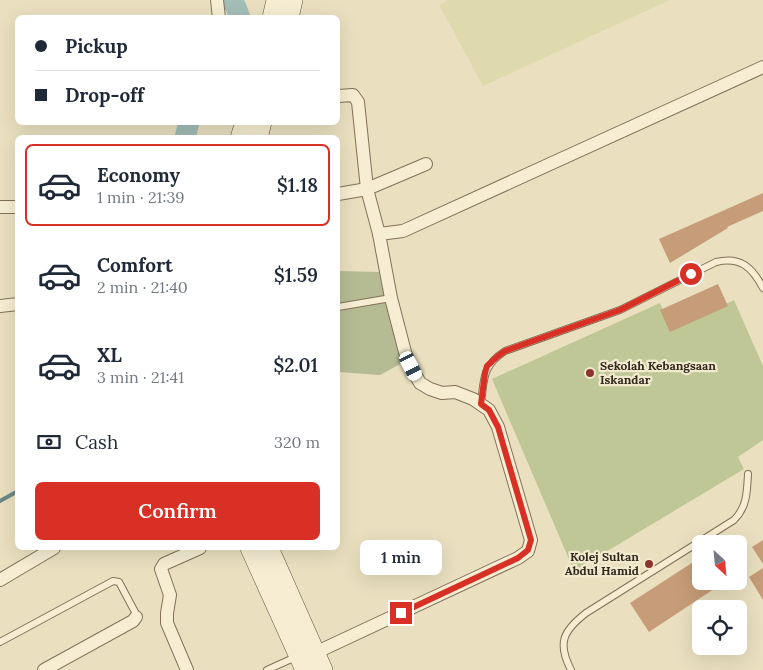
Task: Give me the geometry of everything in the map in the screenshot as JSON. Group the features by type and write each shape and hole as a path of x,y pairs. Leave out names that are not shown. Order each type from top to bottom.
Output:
{"main road":[{"path":"273,15 276,0"},
{"path":"290,15 293,0"},
{"path":"251,550 311,662"},
{"path":"270,550 311,662"}],"street":[{"path":"217,0 219,15"},
{"path":"379,234 403,231 763,67"},
{"path":"311,662 518,558 528,550 531,540 498,427 489,410 474,399 455,392 430,390 420,383 405,352 367,189 358,102 353,95 340,96"},
{"path":"340,194 367,189 426,164"},
{"path":"0,207 15,207"},
{"path":"0,306 15,304"},
{"path":"0,579 51,550"},
{"path":"187,670 168,623 166,613 170,595 161,569 164,564 196,550"},
{"path":"44,670 133,621 136,617"}],"lane":[{"path":"481,404 487,366 505,351 620,310 716,262 732,260 740,262 752,271 763,288"},
{"path":"340,307 391,298"},
{"path":"571,670 564,653 564,640 569,628 586,613 734,520 745,503 748,474"},
{"path":"0,642 113,581 119,582 136,617"},
{"path":"267,670 311,662"}],"shaded area":[{"path":"448,0 670,0 483,86 439,5"}],"green space":[{"path":"340,271 379,272 402,363 380,375 340,372"},
{"path":"734,300 763,366 763,440 738,457 744,469 574,571 492,379 660,303 673,330"}],"building":[{"path":"763,193 763,211 727,227 670,263 659,239"},
{"path":"718,284 728,306 670,332 660,310"},
{"path":"763,540 763,564 752,547"},
{"path":"692,563 692,590 712,590 697,600 692,600 692,604 649,632 630,603"},
{"path":"763,568 763,600 749,577"}],"waterway":[{"path":"231,0 239,15"},
{"path":"186,135 188,125"},
{"path":"0,501 15,493"}],"place":[{"name":"Sekolah Kebangsaan Iskandar","path":"590,373"},
{"name":"Kolej Sultan Abdul Hamid","path":"649,564"}],"route":[{"path":"401,613 518,558 528,550 531,540 498,427 489,410 481,404 487,366 498,356 513,347 620,310 691,274"}]}
